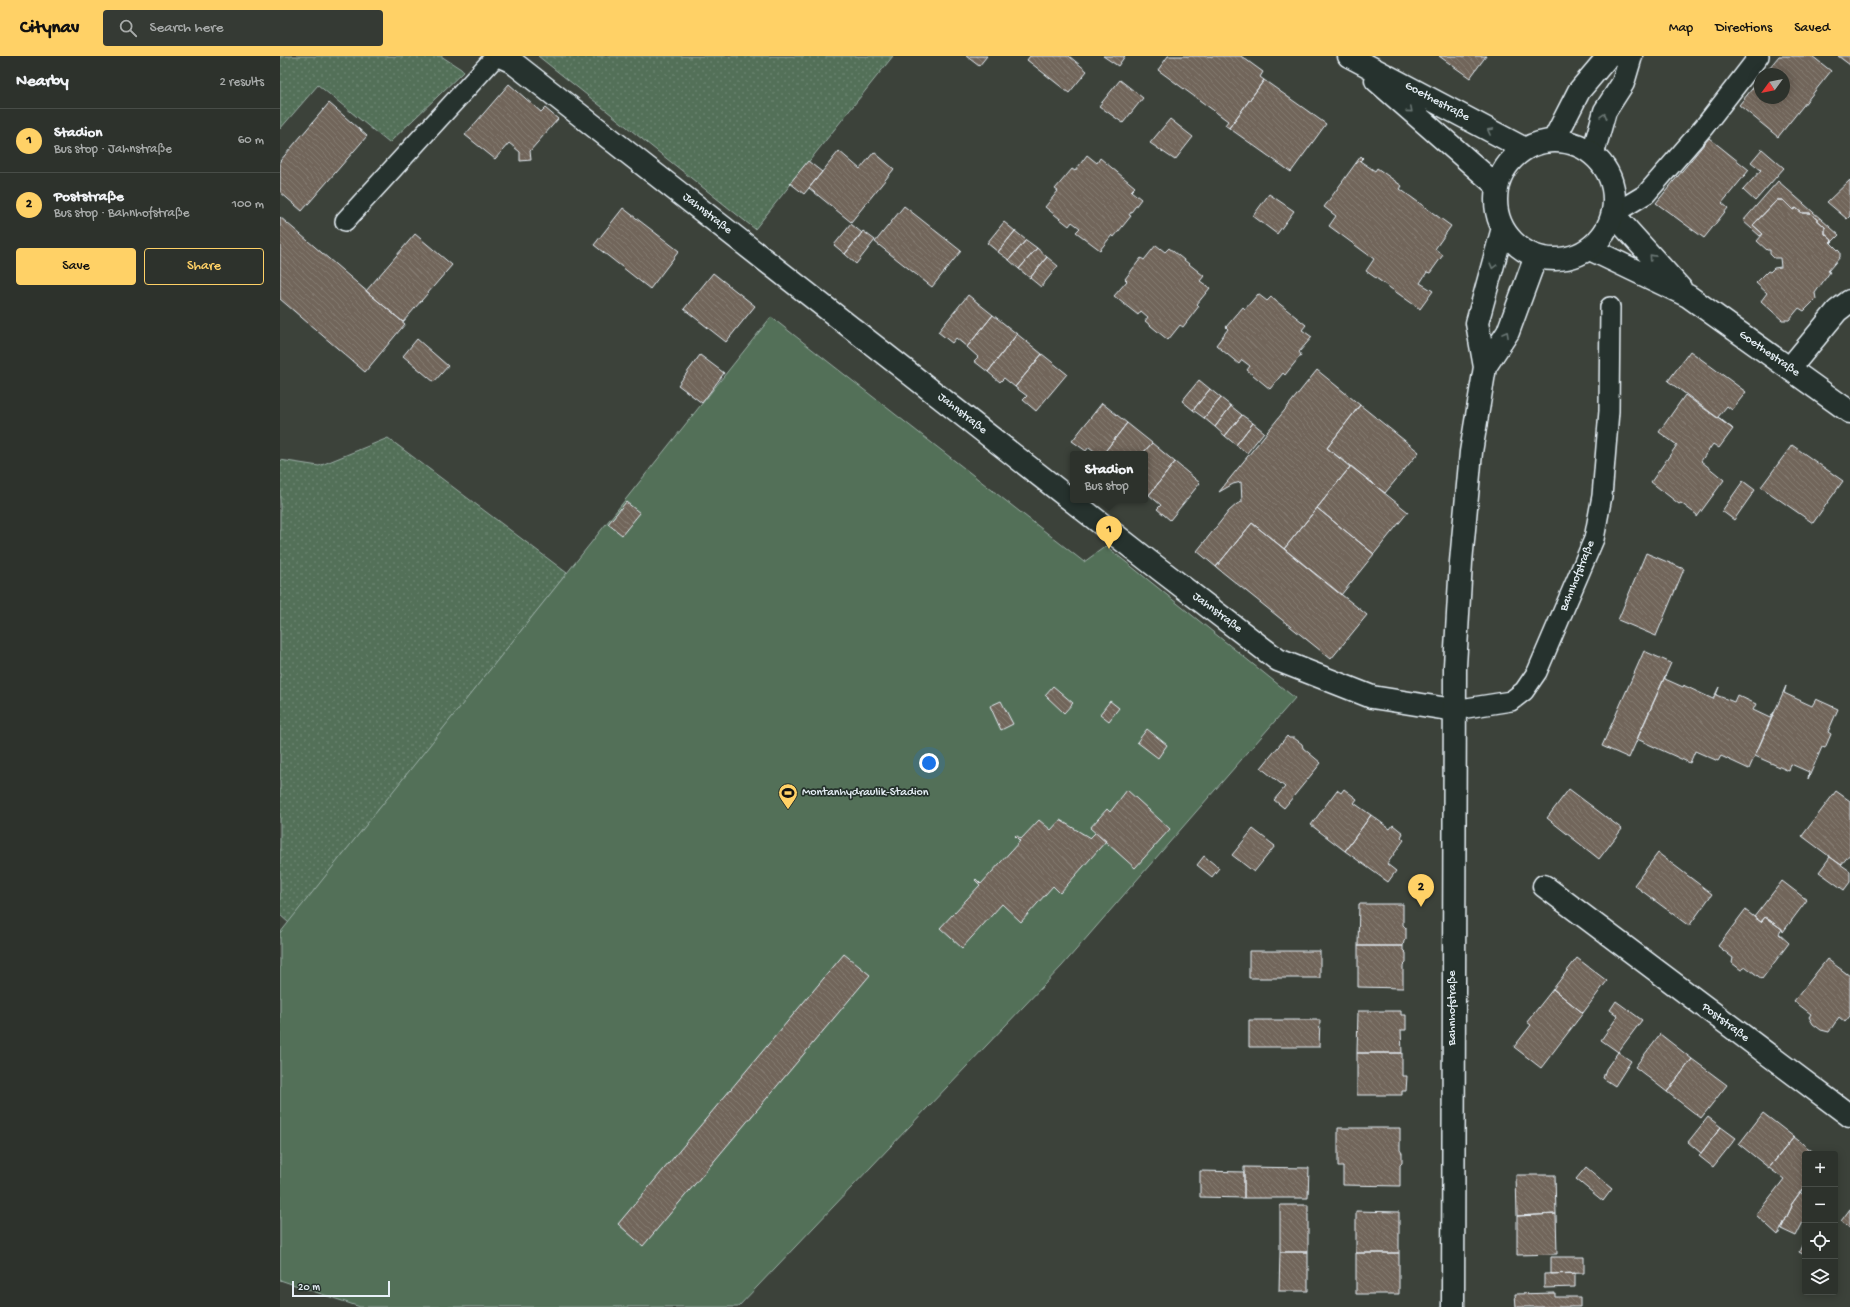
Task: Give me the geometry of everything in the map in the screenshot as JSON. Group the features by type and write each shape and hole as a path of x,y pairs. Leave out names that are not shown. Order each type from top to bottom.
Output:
{"street":[{"name":"Goethestraße","path":"1348,56 1524,149"},
{"name":"Goethestraße","path":"1348,56 1497,186"},
{"path":"1554,140 1579,91 1610,56"},
{"path":"1593,153 1605,111 1623,84 1631,56"},
{"name":"Jahnstraße","path":"505,57 843,320 1070,499"},
{"path":"1554,140 1574,143 1593,153 1608,171 1615,192 1613,214 1604,235 1590,249 1574,257 1555,260 1536,256 1520,248 1507,236 1499,220 1495,203 1497,186 1503,170 1516,154 1534,143 1554,140"},
{"name":"Goethestraße","path":"1613,214 1688,296"},
{"name":"Bahnhofstraße","path":"1453,1307 1455,666 1463,538 1471,452 1485,367 1477,323 1503,228"},
{"name":"Goethestraße","path":"1590,249 1688,296 1850,412"},
{"name":"Bahnhofstraße","path":"1485,367 1508,332 1536,256"},
{"path":"1790,368 1837,311 1850,301"},
{"name":"Jahnstraße","path":"1075,503 1278,660 1372,697 1454,710"},
{"name":"Poststraße","path":"1544,886 1850,1116"}],"lane":[{"path":"1613,214 1646,194 1704,127 1759,56"},
{"path":"345,221 505,57"},
{"name":"Bahnhofstraße","path":"1454,710 1511,701 1524,691 1537,672 1594,539 1602,496 1609,411 1610,307"}],"green space":[{"path":"280,56 441,56 464,71 389,143 318,85 280,129"},
{"path":"538,56 893,56 755,229"},
{"name":"Montanhydraulik-Stadion","path":"771,317 1084,562 1106,546 1295,698 1062,966 738,1307 360,1307 280,1280 280,933"},
{"path":"388,438 567,573 289,923 280,915 280,460 319,466"}],"building":[{"path":"966,56 987,56 979,66"},
{"path":"1030,56 1069,56 1087,71 1069,93 1027,60"},
{"path":"1103,56 1125,56 1118,66"},
{"path":"1168,56 1241,56 1263,72 1260,77 1264,80 1229,128 1225,125 1228,121 1158,70"},
{"path":"1439,56 1486,56 1470,78"},
{"path":"1779,56 1812,56 1831,71 1778,137 1739,105 1754,86 1754,104 1790,104 1790,68 1769,68"},
{"path":"1838,56 1850,56 1850,65"},
{"path":"1120,80 1143,98 1123,123 1099,106"},
{"path":"1264,80 1326,124 1291,172 1229,128"},
{"path":"509,84 541,112 545,108 558,119 530,151 531,160 520,161 520,152 509,143 495,159 465,135"},
{"path":"329,103 367,136 302,211 280,192 280,161"},
{"path":"1170,119 1193,137 1175,160 1150,143"},
{"path":"1709,138 1749,170 1722,203 1728,208 1704,238 1656,203"},
{"path":"1762,149 1784,168 1755,201 1743,190 1761,170 1751,162"},
{"path":"839,151 860,169 874,152 894,169 851,222 809,188"},
{"path":"1087,155 1097,163 1100,158 1135,187 1131,191 1141,199 1129,215 1131,216 1114,237 1112,235 1100,250 1076,232 1080,228 1072,222 1069,226 1045,207 1058,191 1055,189 1072,169 1075,171"},
{"path":"1361,156 1363,158 1360,161 1375,171 1377,168 1402,186 1400,189 1451,226 1435,249 1443,255 1430,273 1427,272 1420,283 1433,291 1420,309 1366,271 1374,259 1329,226 1336,216 1324,207"},
{"path":"808,161 822,172 804,194 790,183"},
{"path":"1850,180 1850,216 1847,219 1827,202"},
{"path":"1778,181 1839,235 1831,243 1832,240 1825,234 1825,227 1810,213 1802,213 1796,208 1793,210 1783,200 1777,200 1753,225 1763,234 1760,236 1743,221"},
{"path":"1269,194 1294,211 1277,234 1253,216"},
{"path":"1777,200 1783,200 1793,210 1796,208 1802,213 1810,213 1825,227 1825,234 1832,240 1830,242 1840,252 1840,257 1828,271 1830,272 1815,293 1816,299 1804,311 1799,308 1789,320 1782,320 1761,301 1767,293 1756,283 1768,271 1770,272 1774,268 1781,267 1780,258 1774,258 1770,254 1770,250 1767,250 1757,241 1763,234 1753,225"},
{"path":"904,206 961,251 932,287 875,242"},
{"path":"623,208 679,251 650,289 594,245"},
{"path":"280,217 405,324 365,372 280,299"},
{"path":"1004,222 1015,231 998,252 987,243"},
{"path":"851,224 862,233 845,254 834,245"},
{"path":"863,231 875,240 856,264 845,254"},
{"path":"1015,231 1026,240 1009,260 998,252"},
{"path":"415,234 452,265 403,322 366,291"},
{"path":"1026,240 1037,248 1019,269 1009,260"},
{"path":"1156,245 1165,252 1169,248 1204,276 1200,281 1210,288 1197,304 1199,306 1183,327 1180,325 1168,340 1145,321 1148,317 1141,311 1138,315 1114,296 1127,281 1125,279 1141,258 1144,260"},
{"path":"1037,248 1047,257 1030,278 1019,269"},
{"path":"1047,257 1058,266 1041,287 1030,278"},
{"path":"713,273 755,306 726,342 684,309"},
{"path":"1258,294 1267,301 1271,297 1306,325 1302,330 1312,337 1299,352 1301,355 1285,375 1283,373 1270,389 1247,370 1250,366 1242,360 1239,364 1216,345 1228,329 1226,327 1243,307 1245,309"},
{"path":"968,295 993,315 967,347 956,338 952,343 938,332"},
{"path":"993,315 1017,334 988,372 974,361 978,357 967,347"},
{"path":"1017,334 1042,354 1015,387 1004,378 1000,382 988,372"},
{"path":"417,339 448,366 434,382 403,356"},
{"path":"1690,351 1746,392 1732,410 1727,406 1718,417 1733,429 1668,381"},
{"path":"1042,354 1067,374 1036,411 1023,400 1027,396 1015,387"},
{"path":"700,355 724,373 702,403 678,385"},
{"path":"1317,370 1360,405 1327,448 1350,467 1284,549 1252,523 1216,567 1197,551 1229,511 1237,504 1242,502 1241,482 1233,484 1219,492"},
{"path":"1199,380 1210,389 1193,410 1182,401"},
{"path":"1210,389 1221,398 1204,418 1193,410"},
{"path":"1685,395 1733,429 1719,448 1713,444 1701,461 1724,480 1697,517 1697,515 1681,503 1679,504 1651,482 1677,445 1659,432"},
{"path":"1221,398 1231,406 1215,427 1204,418"},
{"path":"1102,403 1127,423 1105,451 1094,451 1089,447 1086,451 1072,441"},
{"path":"1360,405 1419,452 1385,493 1327,448"},
{"path":"1231,406 1242,415 1225,436 1215,427"},
{"path":"1242,415 1253,423 1236,445 1225,436"},
{"path":"1127,423 1152,443 1145,451 1105,451"},
{"path":"1253,423 1264,432 1247,453 1236,445"},
{"path":"1152,443 1175,462 1149,495 1148,451 1145,451"},
{"path":"1792,445 1843,481 1813,523 1761,487"},
{"path":"1175,462 1200,483 1170,520 1157,509 1161,505 1149,495"},
{"path":"1351,466 1408,512 1374,554 1317,508"},
{"path":"1743,481 1755,490 1734,520 1722,511"},
{"path":"626,502 640,513 622,535 608,524"},
{"path":"1317,508 1374,554 1341,595 1284,549"},
{"path":"1252,523 1367,615 1331,659 1216,567"},
{"path":"1646,553 1684,569 1656,636 1618,620"},
{"path":"1644,651 1671,663 1629,758 1602,746"},
{"path":"1665,676 1665,679 1683,687 1684,685 1713,699 1719,687 1716,695 1734,702 1737,695 1756,704 1753,710 1770,718 1774,712 1749,769 1721,756 1718,761 1695,751 1690,763 1637,739"},
{"path":"1053,686 1073,703 1064,713 1045,695"},
{"path":"1786,686 1784,693 1812,706 1816,699 1838,709 1828,732 1831,734 1825,748 1822,747 1808,779 1809,772 1791,764 1789,771 1755,756"},
{"path":"1001,701 1013,724 1001,730 990,706"},
{"path":"1110,701 1119,708 1109,721 1100,714"},
{"path":"1147,729 1167,745 1158,758 1137,742"},
{"path":"1287,736 1289,738 1294,738 1302,744 1303,748 1321,763 1284,808 1274,800 1285,787 1261,768"},
{"path":"1344,789 1357,799 1354,803 1371,815 1345,851 1311,825 1337,790 1341,793"},
{"path":"1569,789 1622,829 1599,859 1547,818"},
{"path":"1127,790 1170,829 1135,868 1090,828 1107,809 1110,812"},
{"path":"1836,791 1850,801 1850,854 1841,865 1802,836"},
{"path":"1371,815 1390,829 1393,825 1403,833 1401,837 1404,840 1387,864 1396,871 1388,882 1345,851"},
{"path":"1039,820 1051,830 1060,820 1090,838 1096,832 1106,841 1060,893 1053,886 1021,922 1002,904 962,948 940,928 980,885 975,880 976,879 981,884 1020,841 1015,836 1016,835 1021,839"},
{"path":"1253,829 1275,846 1254,872 1232,855"},
{"path":"1658,853 1712,894 1689,926 1634,885"},
{"path":"1204,856 1219,868 1212,877 1197,865"},
{"path":"1830,857 1850,871 1850,882 1844,890 1819,872"},
{"path":"1782,881 1807,900 1783,932 1782,929 1765,917 1761,922 1754,917"},
{"path":"1359,904 1403,904 1403,925 1406,928 1406,939 1403,946 1358,946"},
{"path":"1745,910 1761,922 1765,917 1782,929 1779,934 1789,943 1762,979 1746,967 1741,970 1732,963 1733,958 1718,946"},
{"path":"1358,946 1403,946 1403,950 1406,953 1406,963 1403,966 1403,988 1358,987"},
{"path":"1249,951 1320,951 1320,978 1249,978"},
{"path":"844,954 870,975 643,1246 618,1224"},
{"path":"1577,958 1607,981 1583,1013 1553,989"},
{"path":"1827,959 1850,976 1850,1016 1845,1022 1839,1017 1829,1032 1821,1030 1813,1024 1809,1017 1811,1014 1794,1001"},
{"path":"1553,989 1583,1013 1541,1068 1514,1047 1531,1025 1527,1022"},
{"path":"1616,1001 1642,1020 1618,1052 1601,1040 1618,1016 1610,1010"},
{"path":"1358,1011 1401,1011 1401,1015 1406,1015 1406,1030 1401,1030 1402,1053 1357,1053"},
{"path":"1249,1020 1320,1020 1319,1047 1249,1047"},
{"path":"1660,1034 1692,1059 1667,1092 1635,1067"},
{"path":"1618,1052 1631,1061 1615,1086 1603,1078 1606,1069"},
{"path":"1357,1053 1402,1053 1402,1076 1407,1076 1406,1091 1402,1091 1402,1095 1357,1095"},
{"path":"1692,1059 1727,1085 1701,1118 1667,1092"},
{"path":"1763,1113 1794,1137 1769,1168 1739,1144"},
{"path":"1708,1117 1721,1127 1701,1153 1688,1142"},
{"path":"1721,1127 1736,1138 1713,1167 1699,1156"},
{"path":"1338,1128 1400,1128 1400,1150 1402,1153 1402,1163 1400,1165 1400,1186 1343,1185 1343,1167 1338,1167"},
{"path":"1794,1137 1812,1151 1802,1151 1802,1190 1791,1205 1792,1206 1778,1235 1756,1215 1784,1179 1769,1168"},
{"path":"1244,1167 1309,1168 1308,1198 1244,1198"},
{"path":"1586,1167 1612,1189 1603,1201 1576,1179"},
{"path":"1200,1171 1244,1172 1244,1198 1200,1197"},
{"path":"1516,1175 1555,1175 1556,1214 1517,1216"},
{"path":"1800,1192 1802,1194 1802,1224 1796,1236 1781,1229 1792,1206 1791,1205"},
{"path":"1280,1205 1308,1205 1308,1252 1280,1252"},
{"path":"1850,1209 1850,1228 1841,1221"},
{"path":"1356,1211 1399,1212 1399,1253 1356,1253"},
{"path":"1556,1214 1557,1254 1517,1255 1517,1216"},
{"path":"1802,1246 1802,1254 1799,1252"},
{"path":"1280,1252 1308,1252 1308,1291 1279,1291"},
{"path":"1356,1253 1399,1253 1399,1294 1356,1294"},
{"path":"1551,1257 1584,1257 1584,1273 1551,1274"},
{"path":"1575,1273 1575,1287 1544,1288 1544,1274"},
{"path":"1555,1293 1555,1297 1580,1297 1580,1307 1516,1307 1515,1294"}],"place":[{"name":"Stadion","path":"1109,549"},
{"name":"Montanhydraulik-Stadion","path":"788,810"},
{"name":"Poststraße","path":"1421,907"}]}
